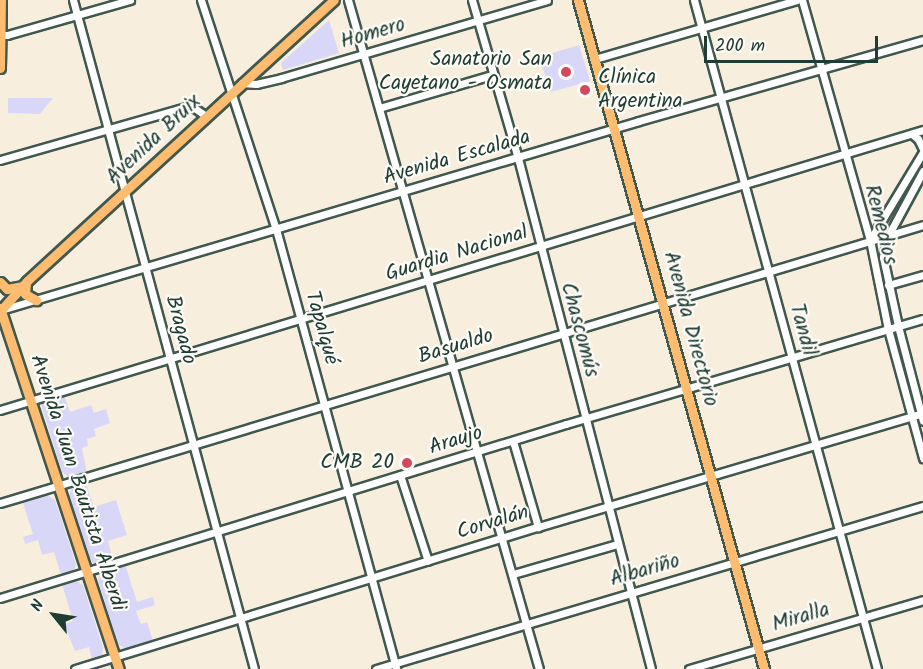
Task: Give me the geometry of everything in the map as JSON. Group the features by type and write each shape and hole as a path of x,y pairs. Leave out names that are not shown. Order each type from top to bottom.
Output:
{"main road":[{"path":"0,68 1,0"},
{"name":"Avenida Bruix","path":"0,310 24,284 334,0"},
{"name":"Avenida Directorio","path":"578,0 640,216 764,669"},
{"path":"0,282 7,289 24,284 25,294 36,300"},
{"name":"Avenida Juan Bautista Alberdi","path":"0,310 119,669"}],"street":[{"name":"Bragado","path":"73,0 254,669"},
{"path":"0,35 7,35 130,0"},
{"name":"Tapalqué","path":"201,0 276,229 396,666"},
{"path":"348,0 479,452 539,669"},
{"name":"Chascomús","path":"472,0 518,158 651,669"},
{"name":"Homero","path":"242,83 263,83 547,0"},
{"name":"Tandil","path":"693,0 877,669"},
{"path":"595,59 797,0"},
{"name":"Remedios","path":"802,0 870,240 888,329 923,458"},
{"name":"Avenida Escalada","path":"0,310 615,128 923,40"},
{"path":"379,108 492,75"},
{"path":"0,160 186,107 192,107 206,116"},
{"name":"Guardia Nacional","path":"0,410 923,130"},
{"path":"870,240 923,151 918,139 912,134"},
{"path":"888,236 923,171"},
{"name":"Basualdo","path":"0,503 923,225"},
{"name":"Remedios","path":"888,236 883,257 888,285 922,416"},
{"path":"888,285 923,275"},
{"name":"Araujo","path":"0,598 687,388 923,319"},
{"name":"Corvalán","path":"75,669 608,506 911,416 922,416"},
{"path":"513,441 538,527"},
{"path":"400,475 428,561"},
{"name":"Albariño","path":"376,669 396,666 526,623 923,506"},
{"path":"513,574 617,544"},
{"name":"Miralla","path":"689,669 923,600"}],"shaded area":[{"path":"329,20 339,53 283,70 281,63"},
{"name":"Sanatorio San Cayetano - Osmata","path":"579,45 590,81 551,92 539,57"},
{"path":"8,98 53,98 40,114 8,113"},
{"path":"64,395 70,412 91,405 94,413 106,409 110,423 94,429 96,436 87,439 88,446 82,448 87,474 70,478 62,472 41,405 45,400"},
{"path":"85,481 94,507 116,500 127,535 108,541 113,560 97,565 91,561 69,495 73,486"},
{"path":"45,494 55,500 76,564 74,570 61,575 54,552 42,555 38,540 25,544 23,537 33,534 22,500"},
{"path":"125,564 137,602 153,597 155,605 136,611 141,624 147,622 153,641 126,649 118,644 98,580 102,571"},
{"path":"75,580 83,585 103,648 102,655 92,660 89,647 75,651 64,624 73,621 62,584"}],"place":[{"name":"Sanatorio San Cayetano - Osmata","path":"566,72"},
{"name":"Clínica Argentina","path":"585,90"},
{"name":"CMB 20","path":"407,463"}]}
